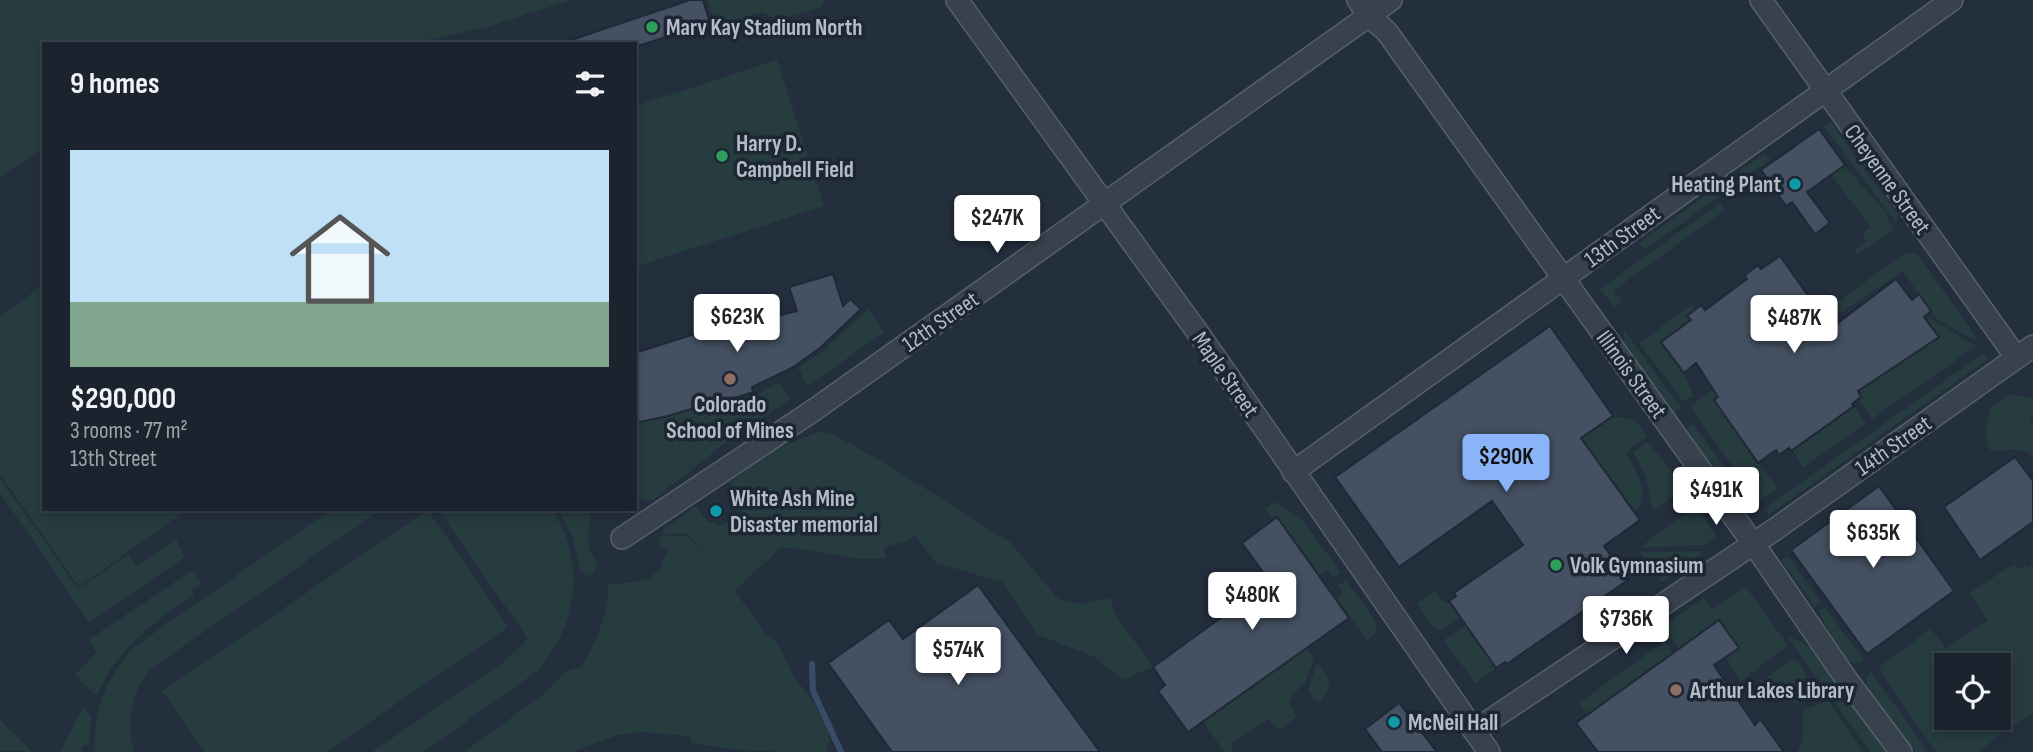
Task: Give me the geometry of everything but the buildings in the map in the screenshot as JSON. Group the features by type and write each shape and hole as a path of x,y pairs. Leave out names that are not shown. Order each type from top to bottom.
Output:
{"street":[{"name":"Maple Street","path":"957,0 1105,204 1489,752"},
{"name":"12th Street","path":"622,538 814,410 1105,204 1364,8 1391,0"},
{"name":"Cheyenne Street","path":"1760,0 1825,91 2025,351"},
{"name":"13th Street","path":"1293,472 1952,0"},
{"name":"Illinois Street","path":"1364,8 1387,32 1754,544 1839,669 1901,752"},
{"name":"14th Street","path":"1474,731 1754,544 2025,351"}],"green space":[{"path":"0,0 571,0 490,26 421,42 42,42 42,148 0,177"},
{"path":"707,0 825,0 822,7 777,20 762,12 716,27"},
{"name":"Harry D. Campbell Field","path":"777,60 824,206 637,266 637,105"},
{"path":"1831,122 1897,214 1897,224 1824,126"},
{"path":"1765,153 1770,160 1644,250 1639,243"},
{"path":"1844,165 1884,210 1893,229 1858,255 1854,250 1867,241 1862,234 1871,227 1831,175"},
{"path":"1720,203 1725,210 1614,290 1622,302 1614,307 1600,289"},
{"path":"1917,253 1977,341 1936,319 1903,271 1840,313 1834,304 1904,254"},
{"path":"42,286 42,511 185,511 79,587 0,474 0,316"},
{"path":"1692,305 1696,310 1688,316 1691,320 1662,342 1684,373 1693,396 1684,402 1639,343"},
{"path":"868,309 884,332 808,386 798,368 822,352"},
{"path":"1930,318 1976,346 1872,419 1858,399 1861,397 1858,392 1939,337 1926,320"},
{"path":"1624,330 1681,408 1674,413 1624,343"},
{"path":"1984,353 1988,359 1769,515 1765,508"},
{"path":"780,382 790,399 724,444 653,500 637,499 637,423 708,404 710,407 750,393 753,397"},
{"path":"1713,390 1718,397 1714,401 1777,488 1758,502 1690,406"},
{"path":"2010,394 2033,398 2033,416 2030,419 2033,424 2033,457 2019,450 1992,452 1987,442 1989,410"},
{"path":"1854,406 1866,423 1804,467 1792,450"},
{"path":"1613,416 1635,420 1647,436 1625,453 1638,475 1642,490 1640,506 1635,513 1581,438"},
{"path":"1693,424 1752,507 1745,511 1686,430"},
{"path":"820,431 833,434 888,465 1011,543 1058,599 1081,604 1110,598 1115,614 1153,667 1122,680 1095,657 1038,635 1002,582 936,563 915,535 905,542 884,547 886,557 873,559 780,548 735,591 766,634 777,642 794,677 813,701 826,725 830,741 826,752 722,748 692,742 690,736 642,732 617,735 573,752 464,752 540,697 565,673 580,668 600,627 606,609 608,585 646,580 663,568 661,565 669,549 658,546 661,536 688,536 705,554 688,534 662,534 664,529 696,506 706,520 719,526 736,520 746,503 729,482 774,450"},
{"path":"1648,442 1683,486 1655,510 1651,508 1646,479 1633,452"},
{"path":"0,478 78,589 128,555 137,566 176,539 185,557 89,622 0,493"},
{"path":"1274,502 1299,516 1341,572 1333,578 1327,570 1319,576 1278,517 1273,520 1265,509"},
{"path":"1696,506 1717,536 1704,545 1639,548"},
{"path":"329,511 379,511 153,667 139,686 132,706 130,728 134,752 95,752 96,722 103,695 116,671 134,647"},
{"path":"427,511 508,627 326,752 205,752 162,691"},
{"path":"439,511 553,511 570,551 573,594 569,614 550,654 536,672 423,752 372,752 504,662 528,639"},
{"path":"559,511 588,511 590,522 588,544 598,565 590,577 581,571 572,536"},
{"path":"1700,551 1702,554 1662,582 1640,552"},
{"path":"1788,556 1821,602 1815,607 1781,560"},
{"path":"2014,564 2018,570 2026,564 2028,568 2033,565 2033,712 2011,728 2011,653 1934,653 1934,730 2008,730 1977,752 1936,752 1878,668 1931,629 1946,649 1988,620 1970,593"},
{"path":"193,570 202,583 192,590 194,595 164,615 137,638 114,664 97,696 75,675 97,652 88,640"},
{"path":"1346,580 1377,627 1374,635 1367,640 1336,599 1343,593 1338,586"},
{"path":"1746,587 1788,645 1740,682 1726,657 1739,648 1679,649 1663,626 1704,597 1712,609"},
{"path":"1435,591 1445,603 1449,601 1460,617 1442,630 1435,629 1417,604"},
{"path":"1825,607 1864,661 1855,664 1842,654 1818,611"},
{"path":"1474,620 1496,668 1475,683 1444,640"},
{"path":"1791,637 1813,649 1836,683 1826,691 1789,639"},
{"path":"1665,641 1673,653 1587,715 1579,703"},
{"path":"1307,648 1314,658 1304,685 1293,693 1289,703 1297,717 1278,730 1268,719 1230,744 1234,752 1224,752 1203,721"},
{"path":"1791,660 1798,661 1806,673 1799,703 1765,699 1753,687"},
{"path":"1317,663 1330,680 1327,692 1320,701 1315,700 1308,690"},
{"path":"1871,672 1928,752 1915,752 1868,690 1866,678"},
{"path":"1841,689 1888,752 1870,752 1830,696"},
{"path":"1828,701 1864,752 1798,752 1803,737 1803,710"},
{"path":"83,708 91,716 89,745 82,745 82,752 60,752"},
{"path":"0,719 23,742 31,752 0,750"}],"waterway":[{"path":"812,664 813,691 841,752"}],"place":[{"name":"Marv Kay Stadium North","path":"652,27"},
{"name":"Harry D. Campbell Field","path":"722,156"},
{"name":"Heating Plant","path":"1795,184"},
{"name":"Colorado School of Mines","path":"730,379"},
{"name":"White Ash Mine Disaster memorial","path":"716,511"},
{"name":"Volk Gymnasium","path":"1556,565"},
{"name":"Arthur Lakes Library","path":"1676,690"},
{"name":"McNeil Hall","path":"1394,722"}]}
